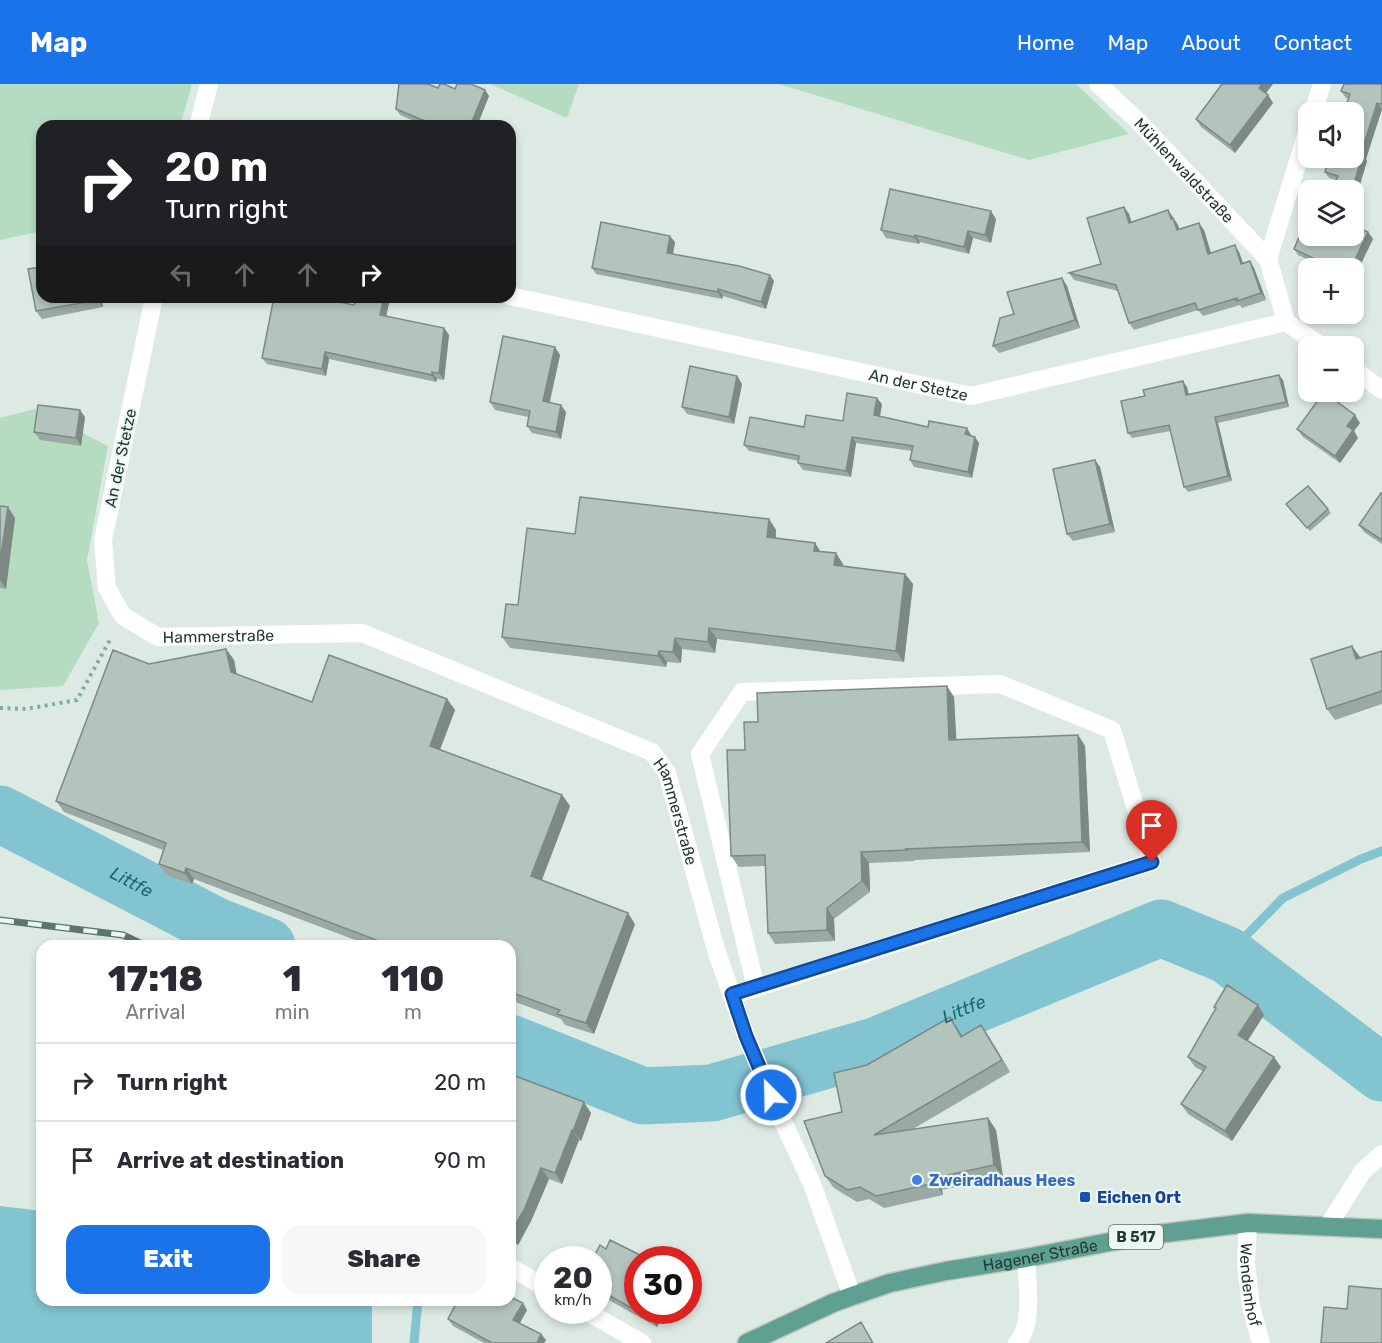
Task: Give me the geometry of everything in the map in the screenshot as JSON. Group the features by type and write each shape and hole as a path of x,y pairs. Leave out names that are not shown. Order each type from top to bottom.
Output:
{"main road":[{"name":"Hagener Straße","path":"747,1343 852,1296 890,1283 946,1271 1141,1236 1248,1223 1382,1229"}],"street":[{"path":"200,120 209,84"},
{"name":"Mühlenwaldstraße","path":"1098,84 1138,121 1268,259 1286,322"},
{"path":"1316,102 1322,84"},
{"path":"1268,259 1298,162"},
{"name":"An der Stetze","path":"516,297 971,396 1286,322"},
{"name":"An der Stetze","path":"123,616 107,588 103,540 153,303"},
{"path":"1286,322 1306,336"},
{"path":"1364,377 1382,390"},
{"name":"Hammerstraße","path":"123,616 158,637 362,633 652,752 667,773 717,953 746,1036 812,1184 852,1296"},
{"path":"732,994 756,988 1152,862 1112,730 1000,684 742,692 700,754 756,988"},
{"path":"1328,1226 1364,1171 1382,1154"},
{"name":"Wendenhof","path":"1248,1223 1246,1263 1251,1307 1261,1343"},
{"path":"1017,1343 1021,1340 1027,1327 1026,1258"},
{"path":"516,1270 534,1281"},
{"path":"609,1324 642,1343"}],"path":[{"path":"0,708 26,709 77,700 123,616"}],"green space":[{"path":"0,84 192,84 182,120 36,120 36,232 0,240"},
{"path":"490,84 579,84 567,118"},
{"path":"779,84 1076,84 1129,134 1029,160"},
{"path":"35,409 108,446 87,560 99,623 63,686 0,690 0,418"}],"water":[{"path":"0,1206 36,1210 36,1306 372,1306 372,1343 0,1343"}],"building":[{"path":"399,84 428,84 438,88 440,84 444,84 455,89 457,84 471,84 485,90 472,120 423,120 396,109"},
{"path":"1222,84 1262,84 1259,88 1268,95 1230,145 1196,119"},
{"path":"1344,84 1382,84 1382,104 1377,103 1364,144 1364,102 1347,102 1350,94 1341,91"},
{"path":"1326,168 1359,168 1355,180 1336,180 1338,176 1325,172"},
{"path":"890,189 991,211 985,235 968,231 964,247 915,235 914,237 881,230"},
{"path":"1124,207 1129,223 1168,210 1177,230 1199,223 1208,254 1235,245 1241,264 1250,261 1261,293 1198,310 1195,303 1129,323 1116,285 1069,273 1101,264 1087,218"},
{"path":"601,222 670,236 667,253 739,266 770,275 761,302 718,289 718,292 592,268"},
{"path":"1298,240 1298,246 1361,246 1356,258 1313,258 1294,249"},
{"path":"36,268 36,303 81,303 36,311 28,269"},
{"path":"1062,278 1075,320 993,346 1000,318 1014,314 1007,292"},
{"path":"273,303 354,305 354,303 383,303 380,315 444,328 439,373 432,372 432,375 325,352 322,369 262,358"},
{"path":"503,336 555,347 543,401 561,405 556,432 527,426 530,411 490,402"},
{"path":"690,366 737,376 729,417 682,407"},
{"path":"1279,375 1286,402 1215,417 1228,476 1184,487 1169,425 1128,433 1121,401 1145,396 1143,390 1183,381 1186,395"},
{"path":"847,393 877,398 874,415 928,427 929,421 967,428 965,434 975,437 968,472 910,460 913,446 852,437 846,471 798,463 799,456 744,445 750,417 804,427 806,415 843,421"},
{"path":"1317,402 1337,402 1355,415 1347,426 1353,430 1335,456 1297,429"},
{"path":"38,405 80,410 76,438 34,432"},
{"path":"1095,460 1110,524 1067,534 1053,469"},
{"path":"1308,486 1328,509 1307,528 1286,504"},
{"path":"1382,494 1382,540 1359,525"},
{"path":"580,497 769,519 767,537 815,543 814,551 836,553 834,565 905,574 896,651 709,628 708,642 675,638 673,652 659,651 658,656 502,637 506,604 518,605 527,528 575,534"},
{"path":"0,506 8,507 0,563"},
{"path":"1352,646 1356,659 1382,651 1382,691 1327,709 1311,659"},
{"path":"226,649 231,672 312,702 329,655 447,699 430,746 562,795 531,876 628,913 586,1023 557,1014 560,1010 516,994 516,940 376,940 186,868 185,873 159,864 166,843 56,801 113,650 149,664"},
{"path":"947,686 949,740 1078,735 1082,842 861,852 862,881 827,908 827,930 768,933 765,855 731,856 727,750 745,750 744,722 758,722 757,693"},
{"path":"1227,985 1258,1005 1238,1035 1274,1057 1225,1131 1181,1104 1206,1067 1188,1057"},
{"path":"950,1017 961,1037 981,1025 1002,1060 874,1135 988,1118 994,1165 934,1178 935,1183 876,1196 860,1187 848,1190 825,1176 804,1121 842,1112 834,1073 867,1065"},
{"path":"516,1076 584,1102 555,1173 541,1168 516,1224"},
{"path":"610,1240 624,1247 624,1304 612,1297 612,1246 607,1246"},
{"path":"1349,1286 1382,1289 1382,1343 1321,1343 1324,1307 1347,1309"},
{"path":"516,1300 523,1303 513,1320 541,1334 537,1343 492,1343 448,1319 455,1306 516,1306"},
{"path":"861,1322 873,1343 826,1343"}],"waterway":[{"name":"Littfe","path":"0,814 216,926 252,940"},
{"path":"1227,955 1283,898 1382,851"},
{"name":"Littfe","path":"516,1045 643,1096 712,1093 875,1046 1161,928 1227,955 1382,1073"},
{"path":"414,1343 417,1306"}],"railway":[{"path":"0,920 123,935 133,940"}],"place":[{"name":"Zweiradhaus Hees","path":"917,1180"},
{"name":"Eichen Ort","path":"1085,1197"}],"route":[{"path":"771,1095 746,1036 732,994 1152,862"}]}
